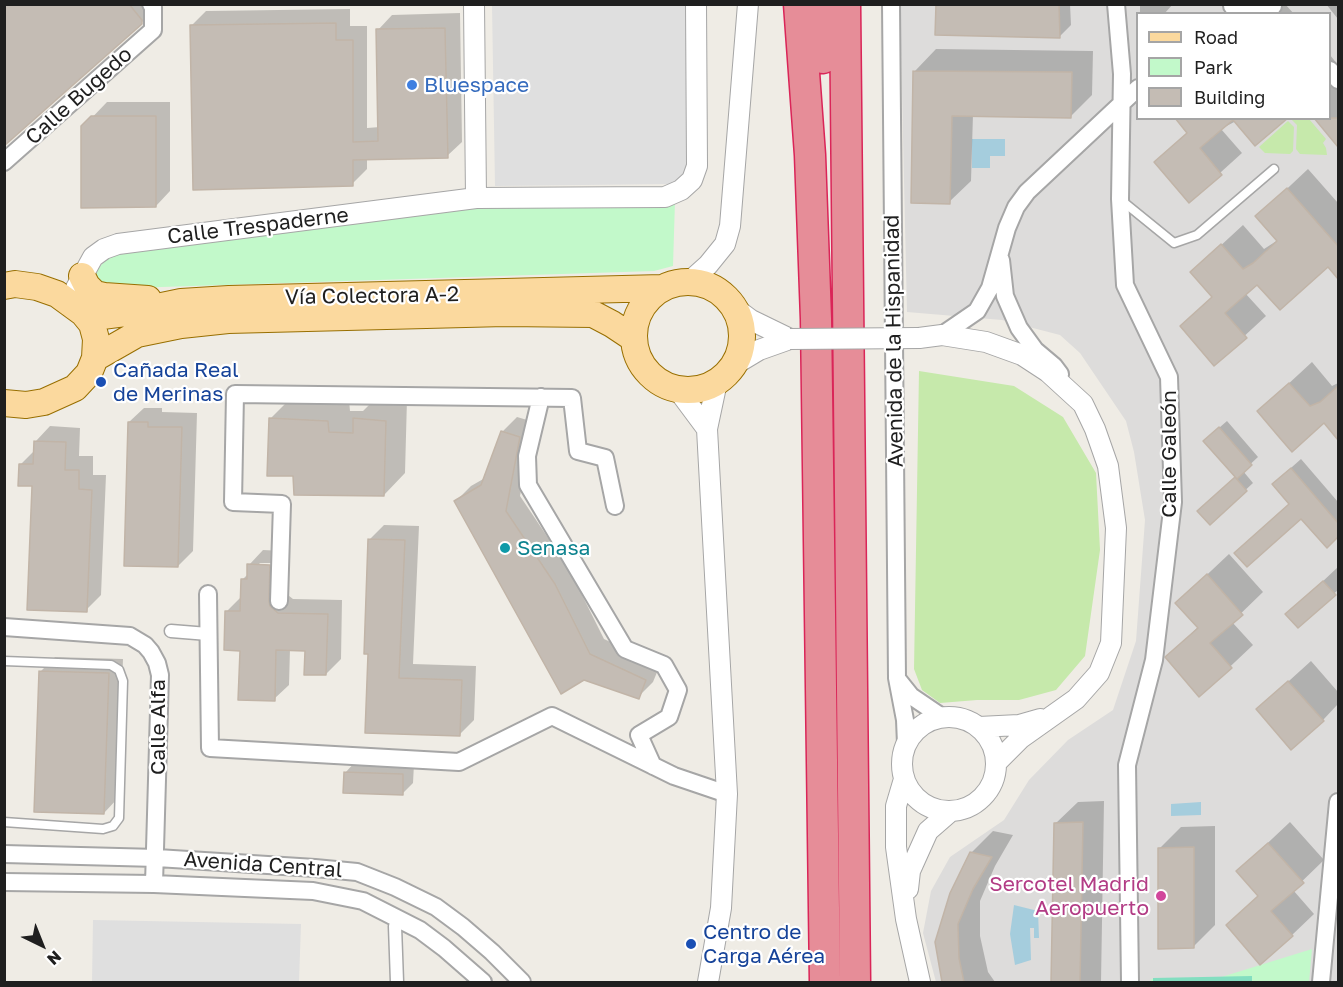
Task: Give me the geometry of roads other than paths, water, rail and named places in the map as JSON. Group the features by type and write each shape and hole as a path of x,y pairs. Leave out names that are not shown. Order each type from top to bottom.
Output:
{"highway":[{"path":"799,4 810,155 816,319 823,977"},
{"path":"816,319 826,112 820,4"},
{"path":"845,4 855,982"}],"main road":[{"path":"82,276 87,286 95,294 181,302"},
{"path":"4,403 26,405 44,402 60,397 75,388 89,373 95,358 96,339 92,324 76,307 57,294 38,286 8,282"},
{"path":"689,282 715,289 726,297 735,308 742,327 742,347 726,374 705,388 692,391 664,386 647,372 636,353 633,338 640,309 650,297 662,288 675,283 689,282"},
{"name":"Vía Colectora A-2","path":"76,307 102,316 181,302 662,288"},
{"name":"Vía Colectora A-2","path":"95,358 137,334 181,325 228,320 593,314 633,338"}],"street":[{"path":"474,4 476,198"},
{"name":"Calle Trespaderne","path":"76,307 82,276 93,257 104,249 118,244 476,198 665,197 681,190 692,180 697,166 696,4"},
{"path":"689,282 708,265 725,244 730,226 748,4"},
{"name":"Avenida de la Hispanidad","path":"891,4 897,678 905,720 906,744"},
{"name":"Calle Galeón","path":"1116,4 1122,74 1120,199 1125,285 1169,377 1173,502 1154,660 1127,765 1131,982"},
{"name":"Calle Bugedo","path":"4,162 153,30 152,5"},
{"path":"1230,8 1275,8"},
{"path":"942,335 977,311 990,288 1016,207 1027,192 1136,89"},
{"path":"996,763 1021,738 1076,699 1099,673 1111,643 1116,528 1108,466 1095,429 1083,404 1054,366 1035,350 1018,328 1005,296 1000,251"},
{"path":"735,308 751,320 790,339"},
{"path":"710,980 721,908 727,794 707,429 726,374 759,350 790,339 920,338 942,335 986,342 1022,355 1048,372 1083,404"},
{"path":"920,338 984,350 1018,363 1043,379 1095,429"},
{"path":"678,390 707,429"},
{"path":"279,601 282,504 233,502 235,394 572,398 578,451 605,458 615,506"},
{"path":"541,396 527,456 528,485 625,649 664,665 678,690 669,717 639,735 653,766"},
{"path":"208,594 210,748 459,762 552,716 675,776 727,794"},
{"name":"Calle Alfa","path":"4,627 130,636 145,645 151,652 160,675 157,858 154,884"},
{"path":"171,631 208,634"},
{"path":"897,678 911,696 942,717"},
{"path":"942,717 962,718 979,727 988,737 994,750 996,763 993,781 983,796 968,807 951,811 936,809 922,803 911,792 904,779 902,761 906,744 915,731 927,722 942,717"},
{"path":"979,727 1020,725 1049,717"},
{"path":"904,779 896,806 896,848 906,919 920,982"},
{"path":"1321,982 1338,802"},
{"path":"906,919 909,871 928,831 951,811"},
{"name":"Avenida Central","path":"4,854 157,858 357,872 436,907 470,933 522,982"},
{"name":"Avenida Central","path":"4,882 154,884 313,891 363,902 420,930 483,982"},
{"path":"395,927 397,982"}],"lane":[{"path":"1120,199 1174,243 1197,235 1274,169"},
{"path":"4,661 111,665 119,670 123,681 119,818 113,826 103,829 4,822"}],"water":[{"path":"972,139 1005,139 1005,156 990,156 990,168 972,168"},
{"path":"1201,802 1201,815 1171,816 1171,804"},
{"path":"1014,905 1038,911 1039,938 1034,938 1034,928 1030,928 1031,960 1015,965 1010,934"}],"place":[{"name":"Bluespace","path":"412,85"},
{"name":"Cañada Real de Merinas","path":"101,382"},
{"name":"Senasa","path":"505,548"},
{"name":"Sercotel Madrid Aeropuerto","path":"1161,896"},
{"name":"Centro de Carga Aérea","path":"691,944"}]}
